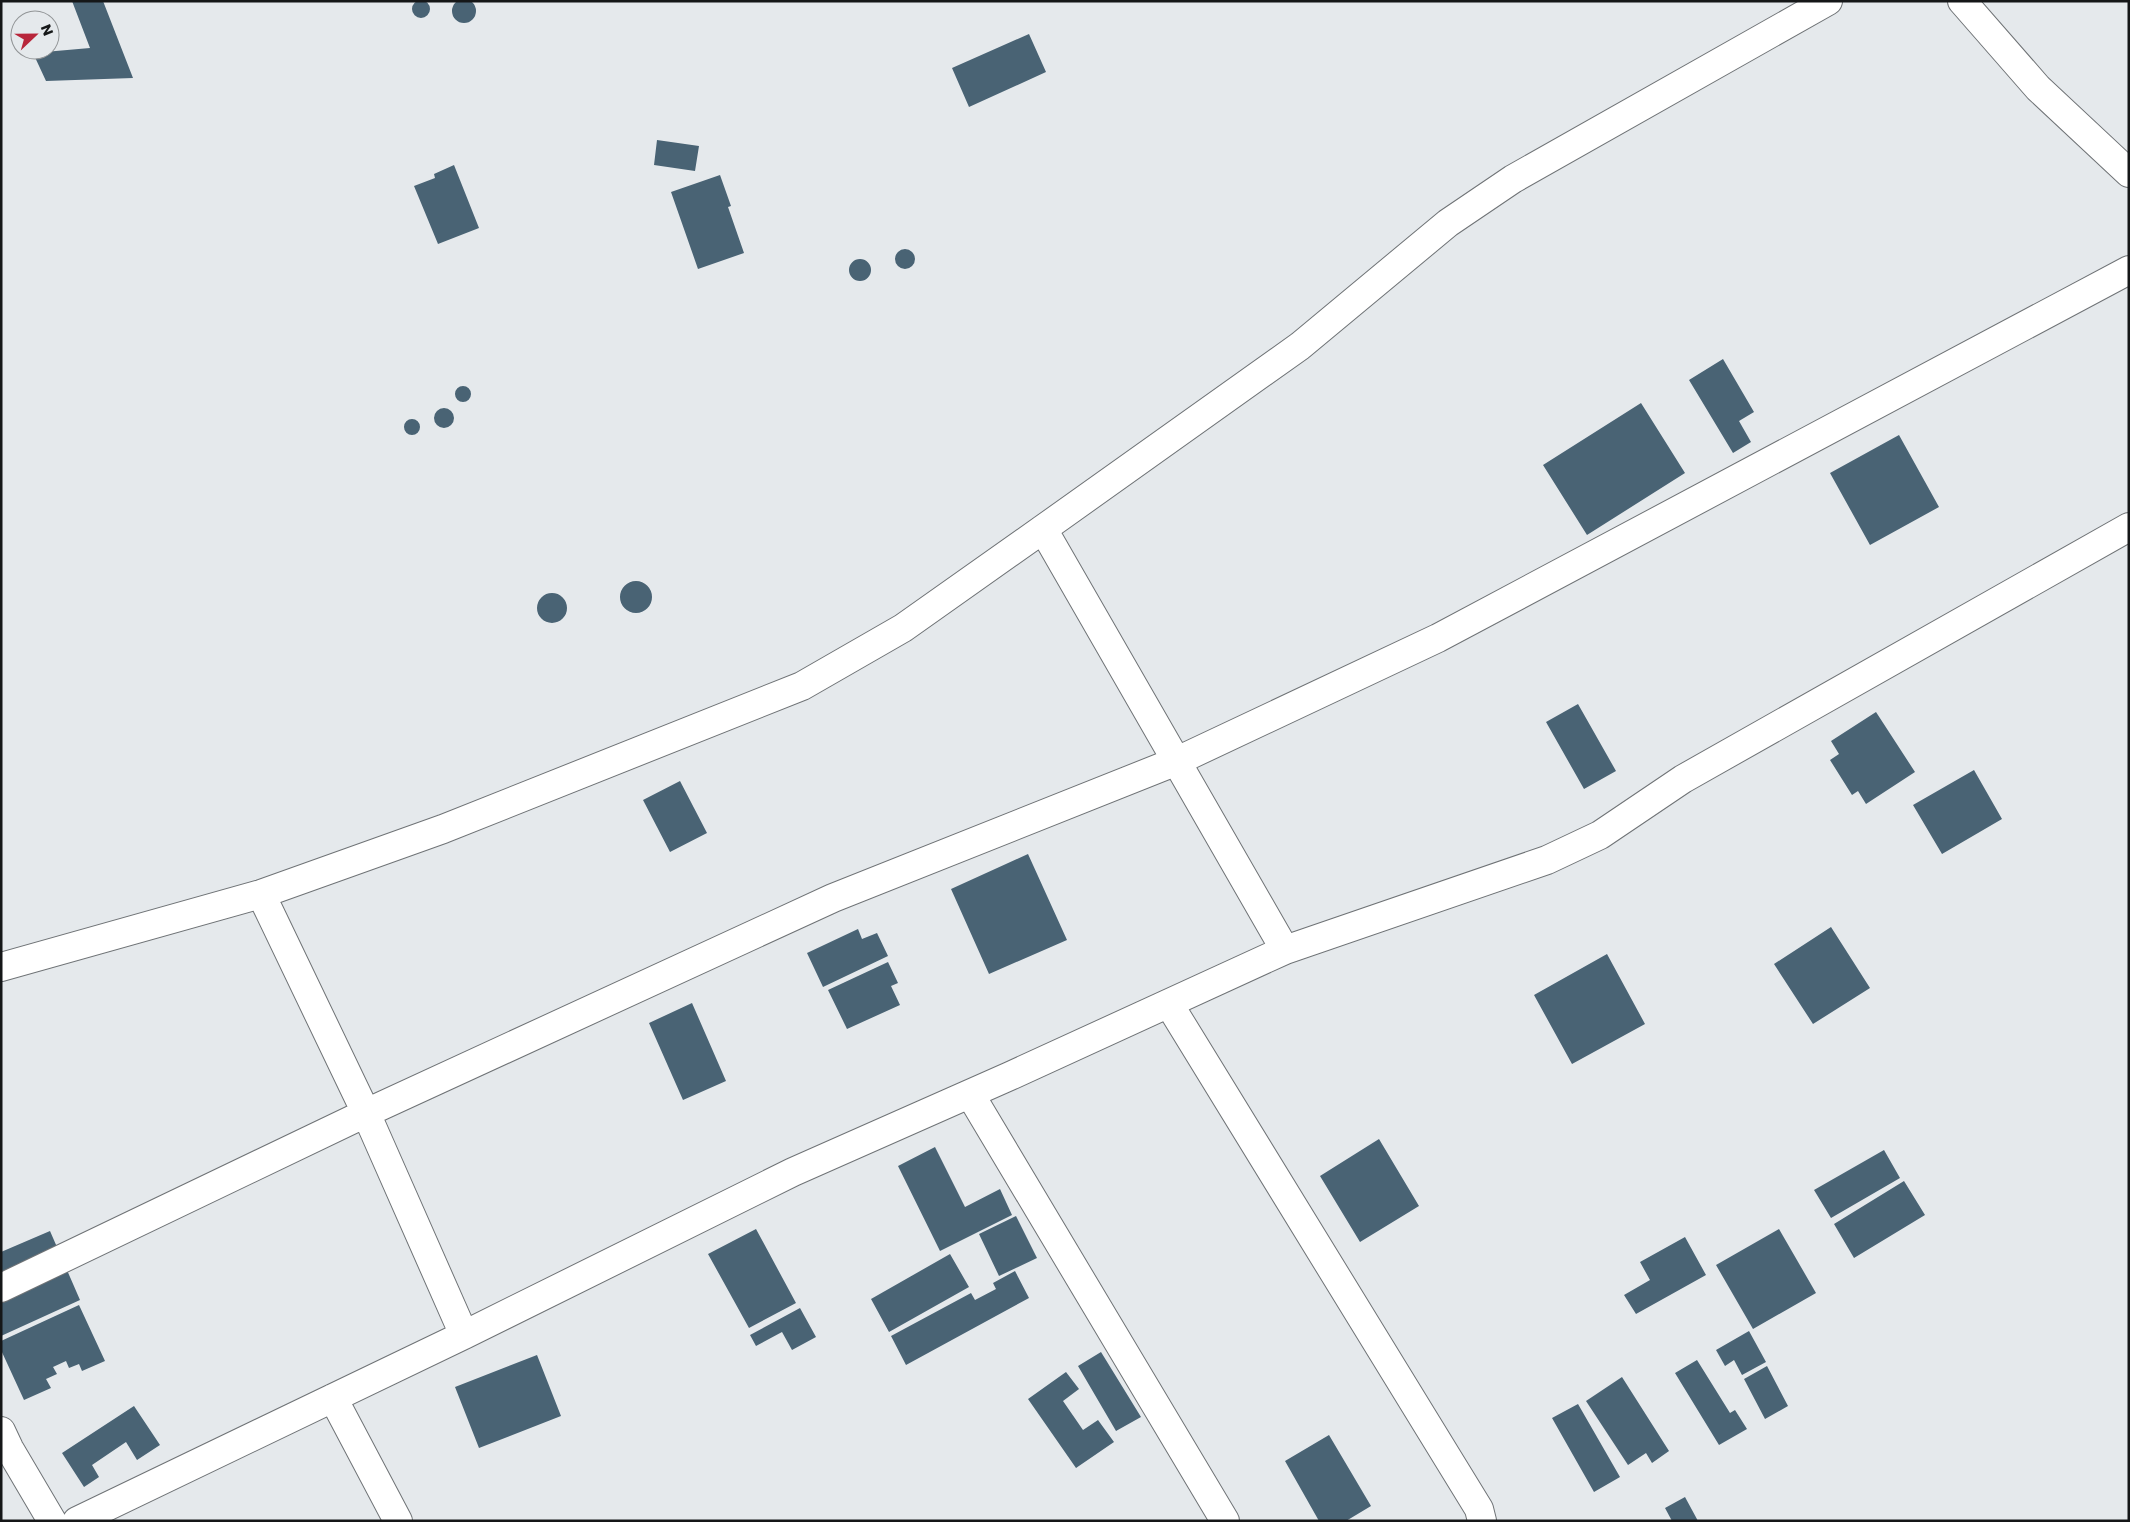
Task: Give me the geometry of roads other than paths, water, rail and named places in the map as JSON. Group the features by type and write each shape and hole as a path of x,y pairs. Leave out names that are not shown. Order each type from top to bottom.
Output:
{"street":[{"path":"1,967 261,894 443,829 802,686 903,628 1300,346 1448,223 1513,179 1828,1"},
{"path":"1962,1 2038,88 2129,173"},
{"path":"1,1288 366,1113 833,898 1176,761 1438,638 2129,270"},
{"path":"77,1521 333,1398 793,1172 970,1094 1286,950 1547,860 1600,835 1684,779 2129,527"},
{"path":"1043,529 1286,950"},
{"path":"261,894 366,1113 464,1334"},
{"path":"1169,1004 1479,1509 1482,1521"},
{"path":"970,1094 1225,1521"},
{"path":"333,1398 398,1521"},
{"path":"1,1430 9,1448 52,1521"}]}
